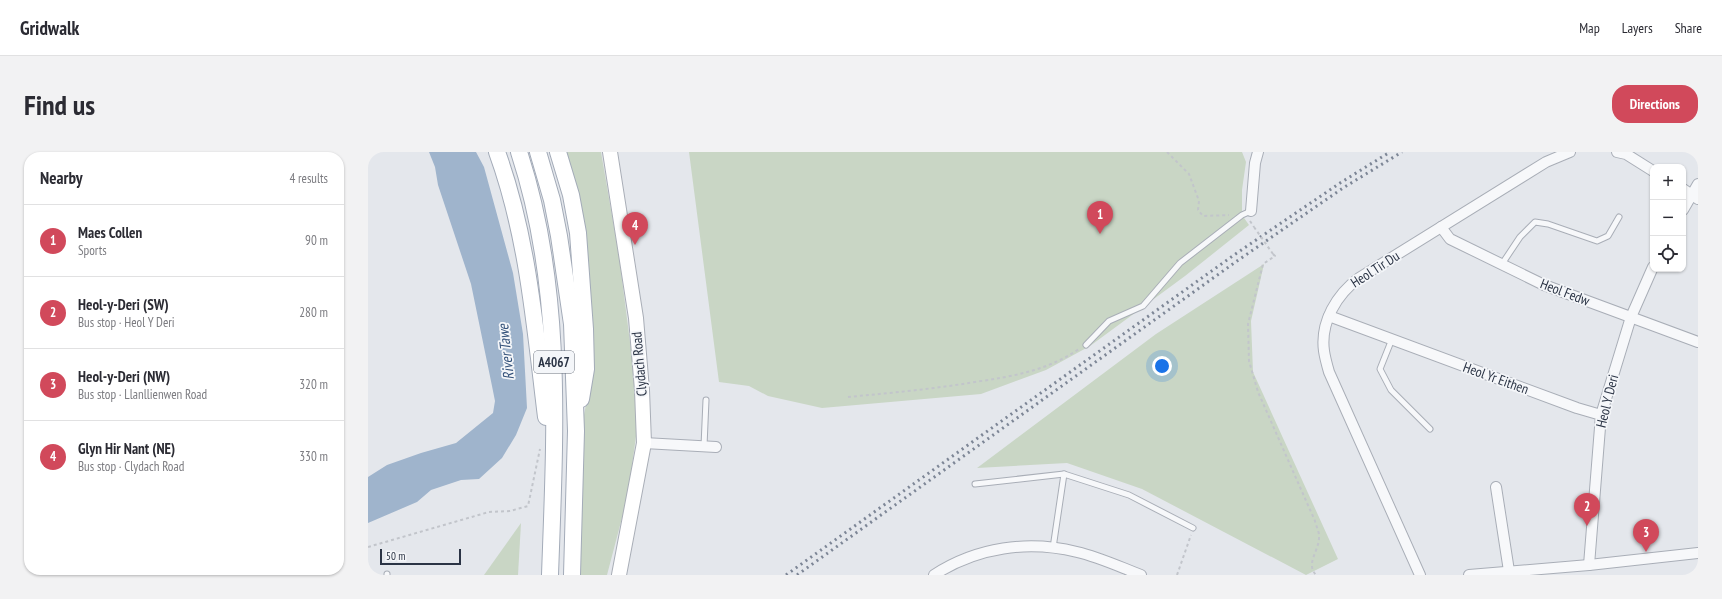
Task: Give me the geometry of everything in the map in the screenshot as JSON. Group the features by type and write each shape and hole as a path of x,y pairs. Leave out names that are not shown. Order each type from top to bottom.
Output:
{"main road":[{"path":"497,152 514,211 530,289 553,474"},
{"name":"A4067","path":"519,152 533,205 548,285 552,331 555,384 550,575"},
{"name":"A4067","path":"538,152 552,200 572,324 576,431 572,575"},
{"path":"558,152 571,195 578,233 585,329 586,369 576,431"},
{"name":"Clydach Road","path":"610,152 636,318 642,390 644,443 619,575"}],"street":[{"path":"1247,215 1258,152"},
{"name":"Heol Tir Du","path":"1420,575 1329,372 1324,350 1324,331 1329,316 1346,287 1359,278 1546,162 1570,152"},
{"path":"1617,152 1626,154 1650,169"},
{"path":"1686,204 1698,184"},
{"name":"Heol Fedw","path":"1441,226 1450,239 1544,285 1698,342"},
{"name":"Heol Y Deri","path":"1589,565 1601,415 1631,318 1651,272"},
{"name":"Heol Yr Eithen","path":"1329,316 1577,408 1601,415"},
{"path":"644,443 716,447"},
{"path":"1496,487 1509,571"},
{"path":"934,575 964,559 982,552 1026,546 1079,552 1120,572 1140,575"},
{"path":"1469,575 1589,565 1698,553"}],"lane":[{"path":"1086,345 1109,321 1143,306 1180,263 1247,215"},
{"path":"1502,264 1520,237 1535,222 1548,224 1597,242 1608,236 1619,217"},
{"path":"1392,339 1380,369 1391,390 1430,429"},
{"path":"704,446 706,400"},
{"path":"1054,548 1064,474"},
{"path":"975,484 1064,474 1129,495 1193,528"}],"path":[{"path":"1166,152 1189,174 1198,202 1198,210 1203,216 1247,215 1275,256 1263,264 1248,324 1249,361 1258,392 1315,521 1319,537 1311,565 1313,572 1316,575"},
{"path":"848,397 943,388 1023,374 1065,359 1086,345"},
{"path":"368,547 489,512 510,511 528,506 540,450 540,443"},
{"path":"1177,575 1193,528"}],"green space":[{"path":"562,152 601,152 619,256 636,389 637,429 628,495 607,575 576,575 582,425 590,384"},
{"path":"689,152 1242,152 1246,162 1242,190 1242,215 1249,225 1185,276 1090,346 1046,370 981,394 822,408 768,396 749,386 719,382"},
{"path":"1264,264 1251,321 1253,372 1338,559 1306,575 1142,489 1067,463 977,468 1156,334"},
{"path":"521,523 518,575 484,575"}],"water":[{"name":"River Tawe","path":"429,152 476,152 484,167 513,273 523,334 527,408 516,435 502,458 479,479 461,480 431,490 417,502 368,523 368,477 387,465 456,443 493,413 495,401 471,284 438,185 435,167"}],"railway":[{"path":"786,575 1234,255 1340,183 1390,152"},
{"path":"797,575 1237,261 1343,188 1402,152"}],"place":[{"name":"Maes Collen","path":"1100,234"},
{"name":"Glyn Hir Nant (NE)","path":"635,245"},
{"name":"Heol-y-Deri (SW)","path":"1587,526"},
{"name":"Heol-y-Deri (NW)","path":"1646,552"}]}
